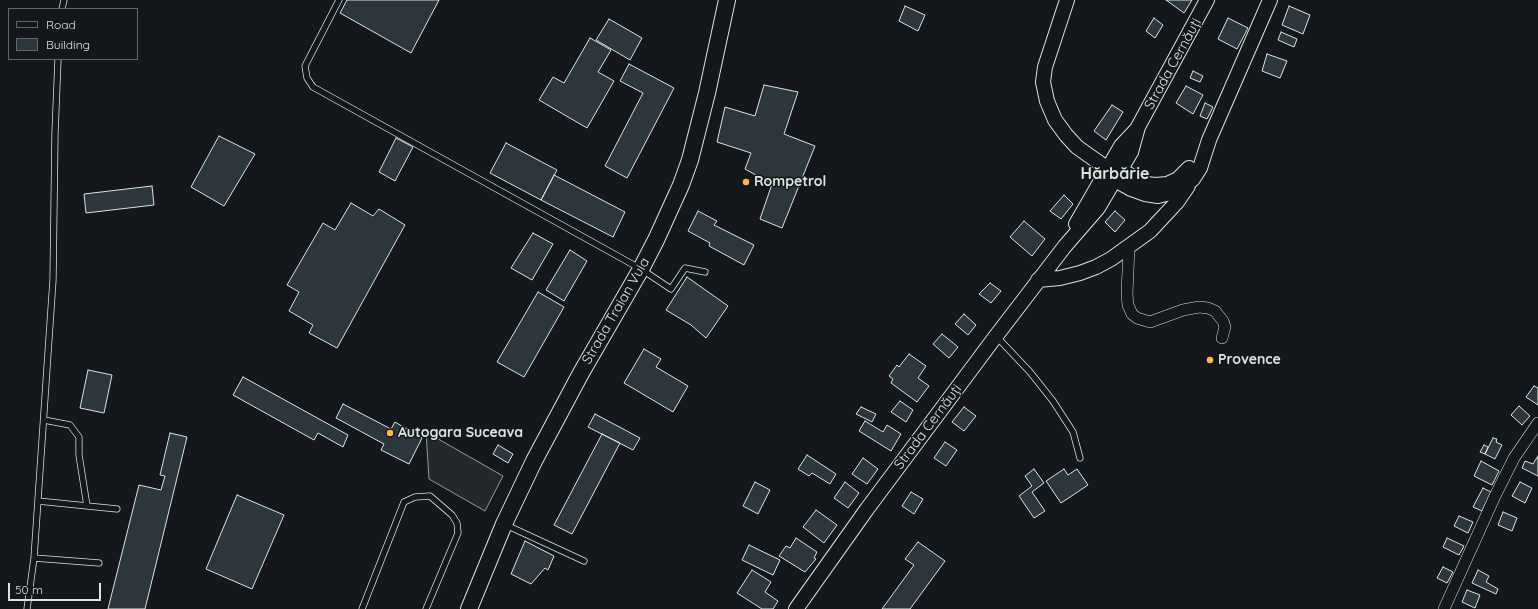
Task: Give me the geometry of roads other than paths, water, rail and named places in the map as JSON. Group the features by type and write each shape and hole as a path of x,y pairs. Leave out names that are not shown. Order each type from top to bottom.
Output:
{"main road":[{"name":"Strada Traian Vuia","path":"469,609 504,524 537,454 581,373 641,270 670,212 686,172 707,93 727,0"}],"street":[{"path":"1067,0 1045,67 1043,82 1046,101 1055,120 1077,147 1115,173 1131,189 1145,194 1158,196 1174,192 1192,178"},
{"name":"Strada Cernăuți","path":"796,609 867,509 1065,246 1088,202 1115,173 1131,152 1138,127 1207,0"},
{"path":"1038,280 1060,278 1096,267 1129,247 1150,231 1177,202 1200,168 1209,140 1270,0"},
{"path":"1115,173 1146,184 1167,184 1178,179 1187,172 1209,140"},
{"path":"1129,247 1127,294 1128,306 1132,314 1137,318 1150,322 1184,310 1199,307 1208,308 1215,311 1223,321 1225,327 1222,338"},
{"path":"1444,609 1501,483 1514,458 1538,423"}],"lane":[{"path":"339,0 305,66 307,78 312,86 641,270 671,289 686,268 705,272"},
{"path":"27,609 34,558 53,280 55,133 58,60"},
{"path":"996,336 1030,372 1053,401 1073,432 1080,458"},
{"path":"44,420 70,425 79,437 79,455 87,506"},
{"path":"362,609 404,502 416,497 430,496 452,515 457,523 458,533 426,609"},
{"path":"38,501 117,509"},
{"path":"504,524 584,561"},
{"path":"34,558 99,563"}],"place":[{"name":"Rompetrol","path":"746,182"},
{"name":"Provence","path":"1210,360"},
{"name":"Autogara Suceava","path":"390,433"}],"district":[{"name":"Hărbărie","path":"1115,174"}]}
